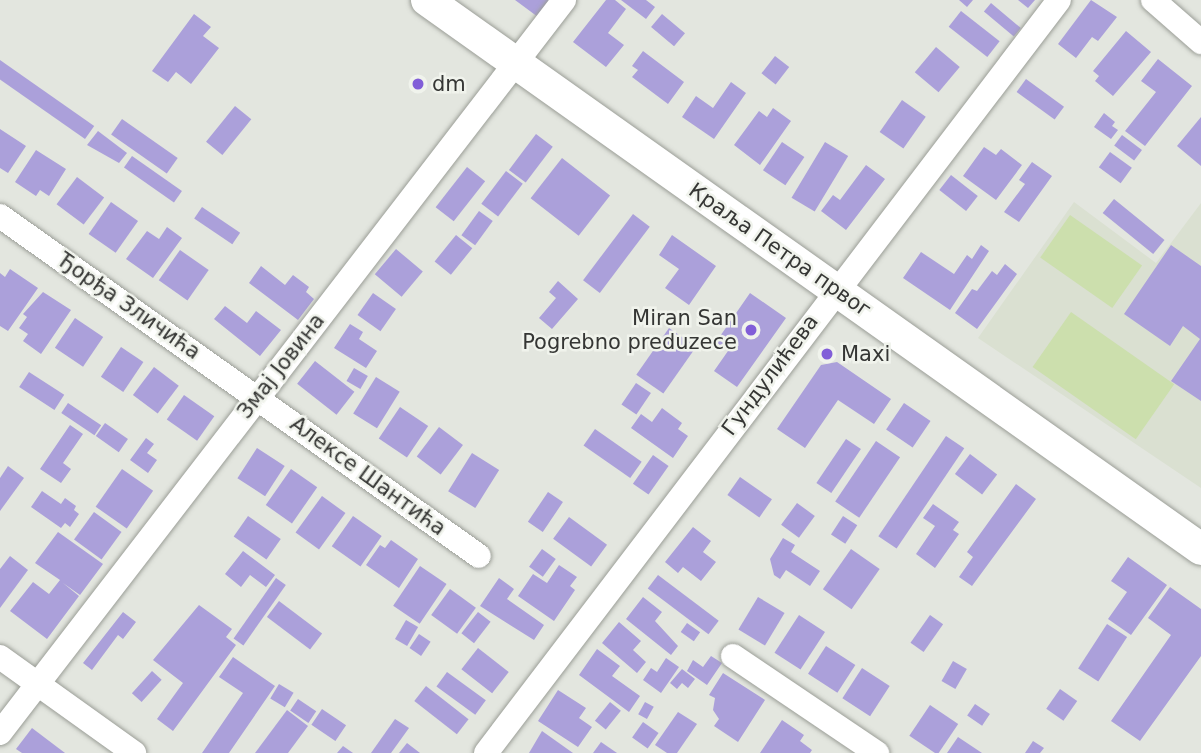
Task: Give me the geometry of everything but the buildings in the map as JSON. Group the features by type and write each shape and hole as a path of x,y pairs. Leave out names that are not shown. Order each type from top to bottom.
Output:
{"main road":[{"name":"Краља Петра првог","path":"427,0 1201,549"}],"street":[{"name":"Змај Јовина","path":"0,733 564,0"},
{"name":"Гундулићева","path":"486,753 835,289 1059,0"},
{"path":"1153,0 1201,41"},
{"name":"Ђорђа Зличића","path":"0,216 257,396"},
{"name":"Алексе Шантића","path":"257,396 480,556"},
{"path":"733,656 877,753"},
{"path":"0,657 134,753"}],"shaded area":[{"path":"1074,202 1156,263 1201,203 1201,488 978,338"}],"green space":[{"path":"1070,215 1142,265 1112,308 1040,258"},
{"path":"1071,312 1174,384 1136,439 1033,367"}],"place":[{"name":"dm","path":"418,84"},
{"name":"Miran San Pogrebno preduzece","path":"751,330"},
{"name":"Maxi","path":"827,354"}]}
